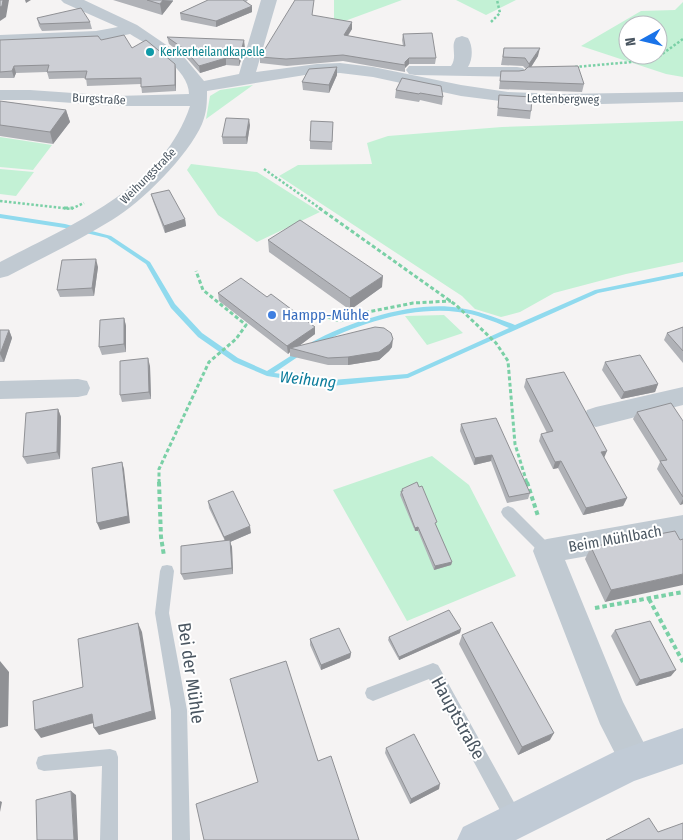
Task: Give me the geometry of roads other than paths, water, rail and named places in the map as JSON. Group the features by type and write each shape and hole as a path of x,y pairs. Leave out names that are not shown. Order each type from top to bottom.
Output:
{"main road":[{"path":"476,840 637,762 683,746"}],"street":[{"path":"69,0 83,4 133,29 164,50 182,64 198,93 246,78 269,0"},
{"path":"0,40 96,36 133,29"},
{"path":"457,71 464,60 462,41"},
{"name":"Lettenbergweg","path":"246,78 334,68 386,74 433,86 520,98 582,101 683,97"},
{"name":"Lettenbergweg","path":"386,74 392,70 517,72"},
{"name":"Burgstraße","path":"0,95 30,95 116,101 198,93"},
{"name":"Weihungstraße","path":"0,271 118,206 143,185 171,156 187,135 195,119 198,93"},
{"path":"0,390 78,388"},
{"path":"596,417 683,396"},
{"name":"Beim Mühlbach","path":"548,551 683,527"},
{"path":"548,551 611,713 637,762"}],"lane":[{"path":"508,512 548,551"},
{"name":"Bei der Mühle","path":"167,571 162,613 179,710 181,840"},
{"name":"Hauptstraße","path":"373,693 433,670 515,820"},
{"path":"44,763 110,757 109,840"}],"waterway":[{"name":"Weihung","path":"0,216 65,226 109,237 148,263 173,306 200,335 236,360 267,374"},
{"name":"Weihung","path":"515,328 597,291 683,274"},
{"path":"314,344 333,334 367,322 406,311 424,309 442,308 477,313 515,328"},
{"name":"Weihung","path":"267,374 332,383 408,376 515,328"},
{"path":"267,374 300,352"}],"place":[{"name":"Kerkerheilandkapelle","path":"150,52"},
{"name":"Hampp-Mühle","path":"272,315"}]}
